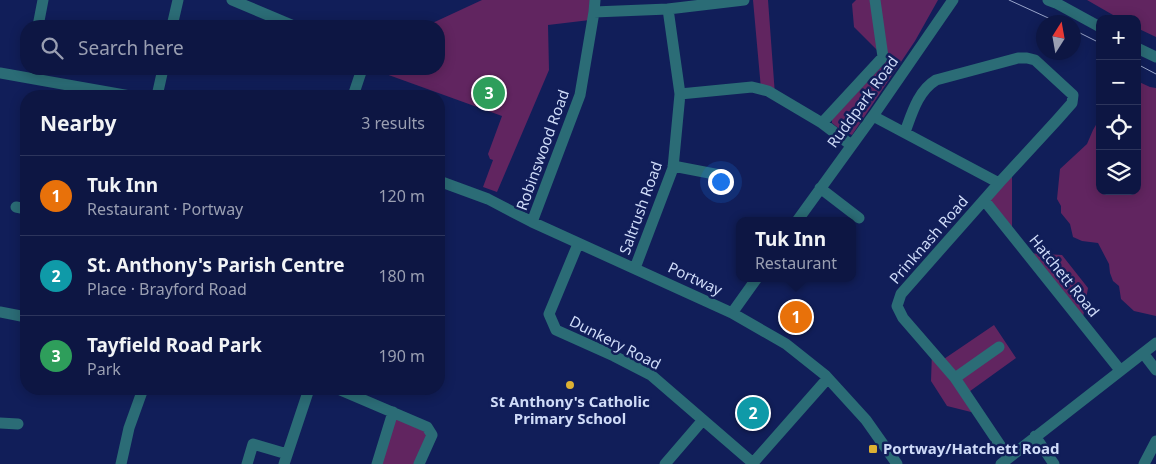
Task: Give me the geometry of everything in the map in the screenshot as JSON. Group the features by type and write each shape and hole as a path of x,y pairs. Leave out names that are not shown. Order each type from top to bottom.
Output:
{"street":[{"path":"39,20 44,0"},
{"path":"173,20 178,0"},
{"path":"232,0 280,20"},
{"name":"Robinswood Road","path":"532,222 580,95 595,0"},
{"path":"594,12 668,9 744,0"},
{"path":"822,123 883,57 875,0"},
{"name":"Ruddpark Road","path":"800,217 873,116 953,0"},
{"path":"1053,1 1096,26"},
{"name":"Saltrush Road","path":"635,268 674,166 680,94 668,9"},
{"path":"1141,50 1156,57"},
{"name":"Prinknash Road","path":"905,132 914,108 928,84 936,80 1018,58 1035,60 1074,98 1072,103 999,183 901,294 898,300 897,306 903,318 955,378 1004,461"},
{"path":"0,74 20,73"},
{"path":"37,75 103,90"},
{"path":"158,90 162,75"},
{"path":"355,90 360,75"},
{"path":"680,94 752,87 768,91 822,123 851,145"},
{"path":"873,116 999,183"},
{"path":"674,166 724,176"},
{"name":"Portway","path":"445,183 488,199 578,244 732,313 786,344 828,378 866,420 897,464"},
{"path":"820,188 859,218"},
{"name":"Hatchett Road","path":"984,200 1120,370"},
{"name":"Dunkery Road","path":"578,244 550,314 556,330 651,375 702,421 754,463"},
{"path":"732,313 754,282"},
{"path":"0,312 20,316"},
{"path":"1004,461 1156,343"},
{"path":"955,378 999,347"},
{"path":"1143,354 1156,370"},
{"path":"754,463 828,378"},
{"path":"121,464 129,428 141,395"},
{"path":"247,464 253,444 285,459 307,395"},
{"path":"354,395 427,426 431,430 432,434 419,464"},
{"path":"376,464 393,412"},
{"path":"665,464 702,421"},
{"path":"0,423 18,424"},
{"path":"1036,436 1054,464"},
{"path":"1144,464 1156,441"}],"shaded area":[{"path":"482,0 592,0 590,20 548,25 549,70 497,192 483,187 493,160 490,159 488,154 502,116 445,95 445,90 430,90 389,75 445,75 445,20 439,20"},
{"path":"753,0 768,0 775,95 761,89"},
{"path":"856,0 870,0 879,52 854,27 852,4"},
{"path":"879,0 938,0 915,41 852,135 832,123 832,119 886,62"},
{"path":"1087,0 1156,0 1156,37 1141,30 1141,15 1113,15"},
{"path":"1141,83 1156,88 1156,316 1134,311 1121,299 1119,286 1113,281 1109,264 1098,243 1082,241 1073,237 1070,224 1061,213 1061,206 1057,199 1060,169 1087,144 1096,125 1096,195 1141,195"},
{"path":"1012,169 1012,235 984,200"},
{"path":"1026,253 1062,255 1088,288 1082,323"},
{"path":"994,325 1016,358 966,394 979,414 947,406 931,381 932,351 941,361"},
{"path":"393,412 431,430 419,464 377,464"}],"tram line":[{"path":"1009,0 1042,15"},
{"path":"1081,34 1096,41"},
{"path":"1141,66 1156,74"}],"place":[{"name":"Tayfield Road Park","path":"489,93"},
{"name":"Tuk Inn","path":"796,317"},
{"name":"St Anthony's Catholic Primary School","path":"570,385"},
{"name":"St. Anthony's Parish Centre","path":"753,413"},
{"name":"Portway/Hatchett Road","path":"873,449"}]}
